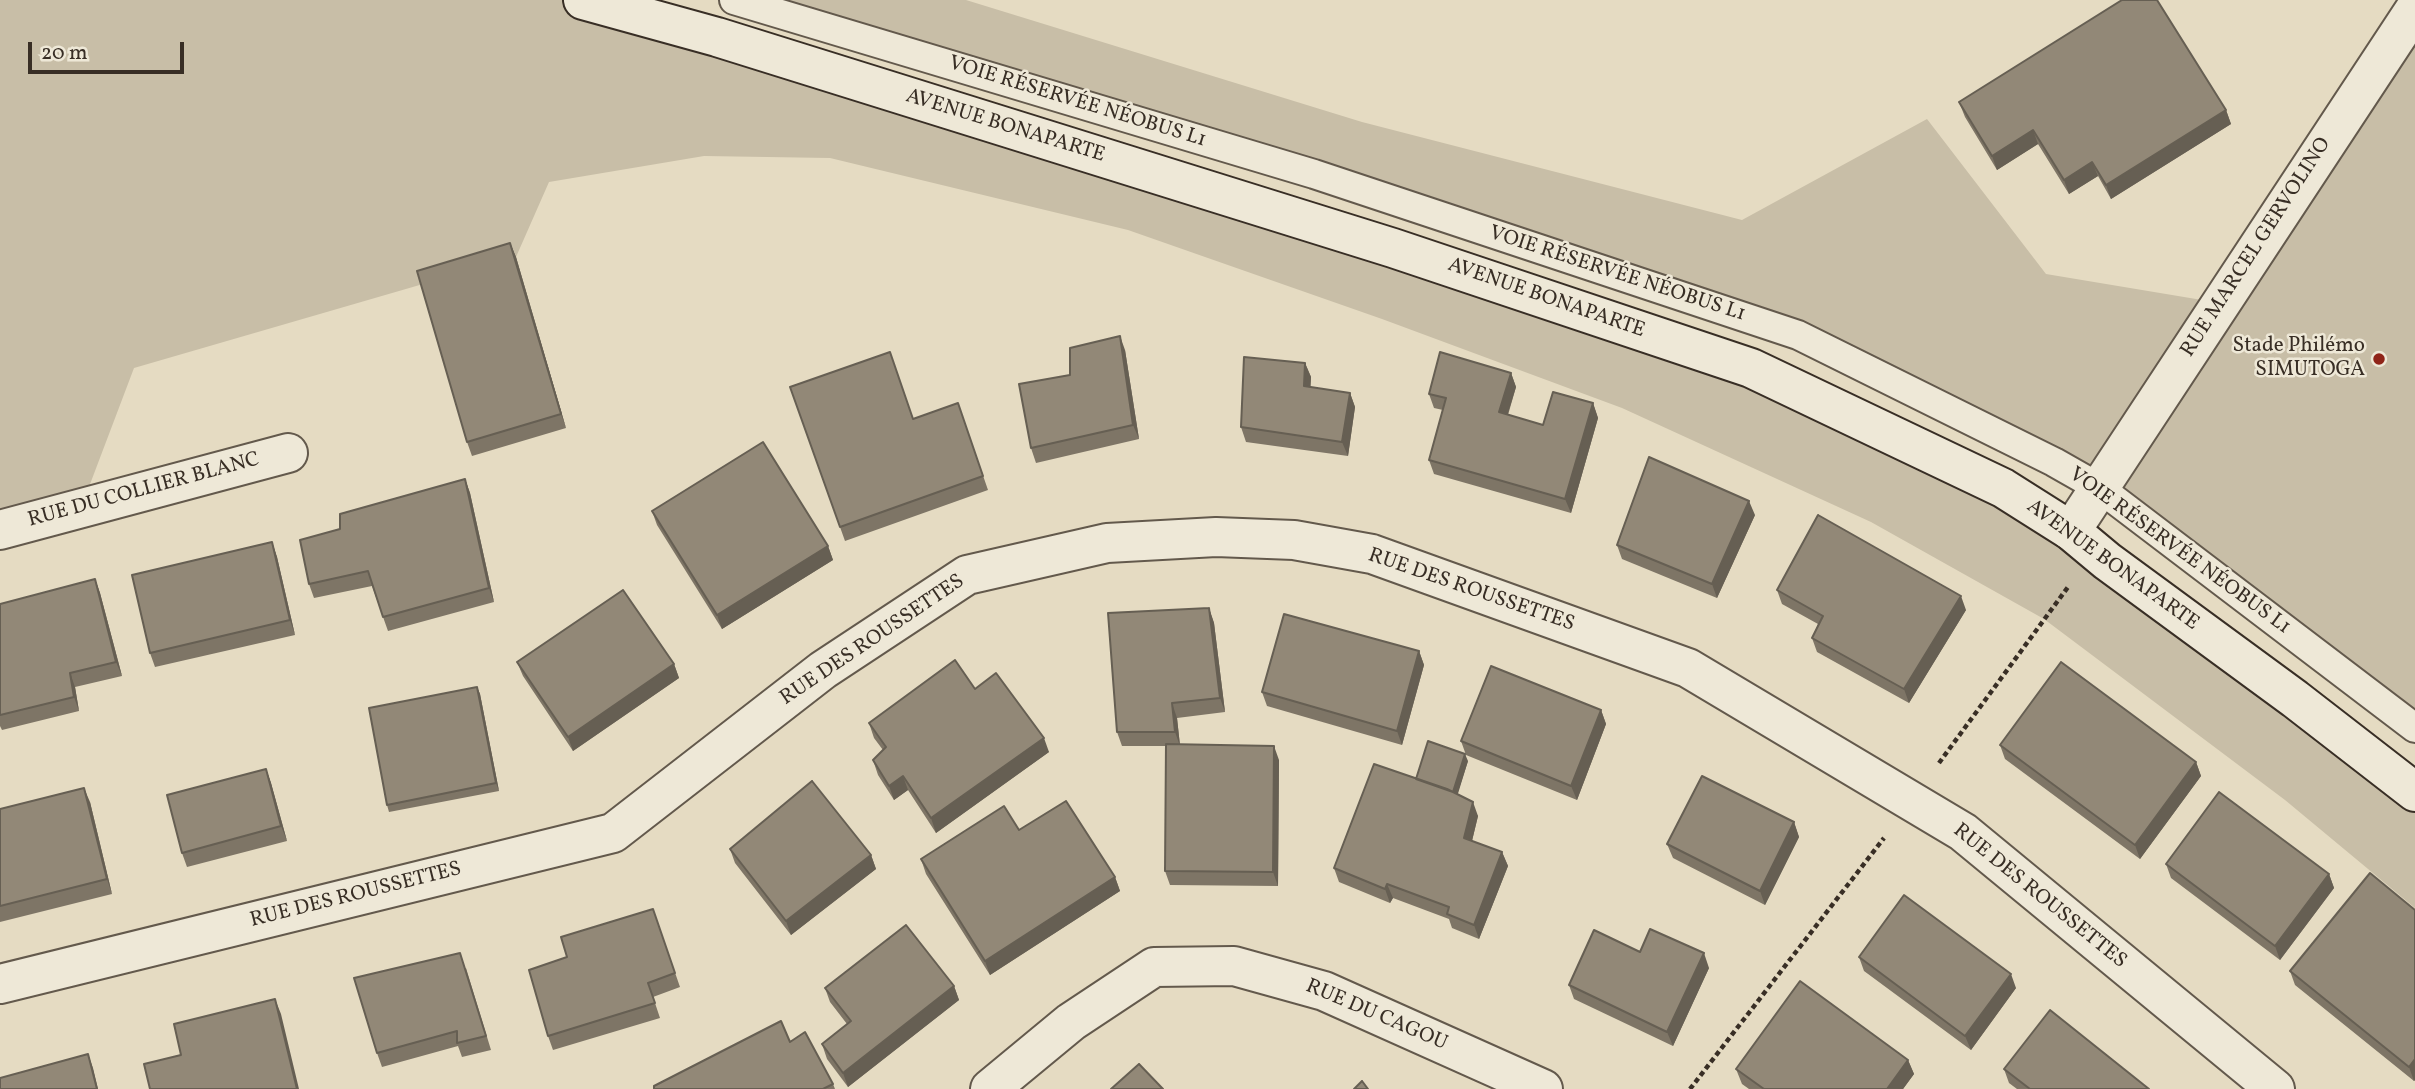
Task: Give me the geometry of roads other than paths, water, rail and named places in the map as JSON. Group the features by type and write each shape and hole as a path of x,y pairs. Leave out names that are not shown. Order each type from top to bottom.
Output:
{"street":[{"name":"AVENUE BONAPARTE","path":"583,0 730,41 1380,244 1751,368 2003,488 2071,531 2107,561 2295,699 2415,792"},
{"name":"RUE MARCEL GERVOLINO","path":"2071,531 2415,9"},
{"name":"RUE DU COLLIER BLANC","path":"0,530 288,453"},
{"name":"RUE DES ROUSSETTES","path":"0,984 613,832 823,670 967,575 1107,543 1216,537 1294,540 1372,554 1688,668 1963,832 2274,1089"},
{"name":"RUE DU CAGOU","path":"990,1089 1071,1022 1154,967 1234,966 1324,991 1543,1089"}],"lane":[{"name":"VOIE RÉSERVÉE NÉOBUS L1","path":"734,0 1314,174 1798,335 2054,462 2098,488 2415,728"}],"place":[{"name":"Stade Philémo SIMUTOGA","path":"2379,359"}]}
